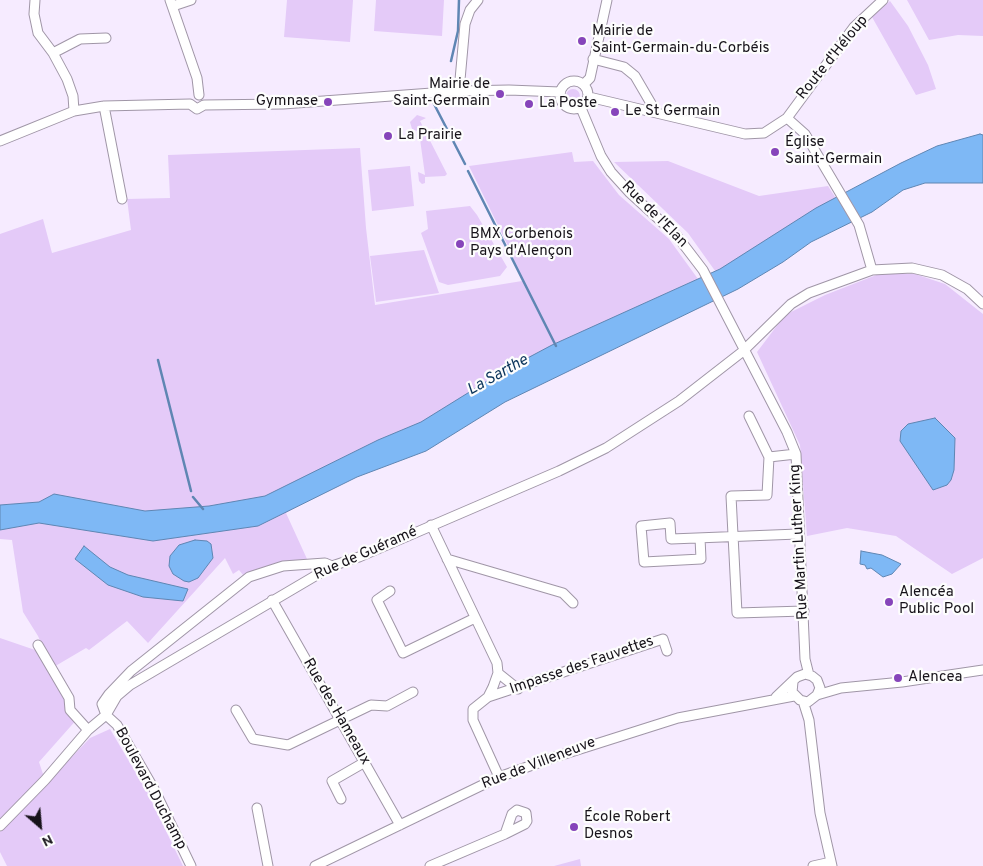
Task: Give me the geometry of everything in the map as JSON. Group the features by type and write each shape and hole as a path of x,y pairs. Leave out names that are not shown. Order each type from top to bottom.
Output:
{"street":[{"path":"35,0 34,14 38,33 54,53 71,87 74,111"},
{"path":"191,0 172,3 196,78 198,96 202,98 204,104"},
{"path":"459,91 465,24 470,10 478,0"},
{"path":"584,84 590,78 607,0"},
{"name":"Route d'Héloup","path":"786,118 854,27 883,0"},
{"path":"54,53 80,39 106,38"},
{"path":"593,59 624,67 635,76 656,112"},
{"path":"0,141 74,111 104,106 190,104 197,109 204,104 283,104 459,91 510,90 560,92 570,82 584,84"},
{"path":"584,84 589,96"},
{"path":"560,92 564,105 570,109 581,108 589,96"},
{"path":"190,104 192,98 198,96"},
{"path":"589,96 745,134 756,134 777,126 786,118 804,134 859,225 872,270"},
{"path":"104,106 122,199"},
{"name":"Rue de l'Elan","path":"581,108 601,156 611,172 630,193 677,236 702,270 745,348"},
{"name":"Rue de Guéramé","path":"0,826 45,780 88,730 106,715 117,696 130,685 332,566 359,557 559,471 606,448 679,401 745,348 791,304 809,293 872,270 912,268 942,275 967,288 983,304"},
{"name":"Rue Martin Luther King","path":"745,348 788,432 796,454 798,534 804,610 805,659 809,677 820,688 811,699"},
{"path":"749,416 769,457 767,495 731,496 737,612 804,610"},
{"path":"769,457 796,454"},
{"path":"700,538 701,559 644,562 642,526 670,523 671,539 798,534"},
{"path":"430,525 497,663 498,673 488,697 472,709 473,720 499,777"},
{"path":"447,559 563,593 573,603"},
{"path":"106,715 102,704 131,671 248,577 282,566 325,562 332,566"},
{"path":"390,591 377,600 403,653 475,618"},
{"name":"Rue des Hameaux","path":"272,600 400,825"},
{"name":"Impasse des Fauvettes","path":"488,697 518,689 664,639 667,651"},
{"path":"38,645 69,698 70,710 88,730"},
{"path":"793,682 794,696 811,699 841,688 902,682 983,670"},
{"path":"498,673 518,689"},
{"path":"776,698 793,682 809,677 841,688"},
{"path":"236,710 253,739 288,745 371,705 387,706 412,692"},
{"name":"Rue de Villeneuve","path":"315,866 335,862 400,825 499,777 620,734 678,718 794,696"},
{"path":"811,699 809,720 828,864 813,866"},
{"name":"Boulevard Duchamp","path":"106,715 117,725 154,789 191,866"},
{"path":"341,799 332,781 365,762"},
{"path":"257,808 268,866"},
{"path":"430,866 505,834"}],"shaded area":[{"path":"287,0 353,0 350,42 284,37"},
{"path":"376,0 444,0 442,36 374,31"},
{"path":"907,0 983,0 983,36 958,35 929,40"},
{"path":"890,1 908,26 928,65 936,89 916,95 872,17"},
{"path":"570,89 576,89 580,96 576,103 570,103 566,99 566,93"},
{"path":"417,115 426,118 420,121 447,174 445,176 425,177 425,183 422,184 419,181 418,172 425,175 419,132 412,129 410,122"},
{"path":"360,148 366,228 375,305 522,281 509,248 469,166 572,152 574,162 593,161 619,195 669,239 698,279 611,319 286,513 307,559 243,575 239,570 233,574 225,558 148,643 127,621 89,650 86,648 52,668 38,636 23,612 12,540 0,539 0,234 43,219 52,253 131,230 127,199 170,198 168,155"},
{"path":"668,161 759,196 828,186 837,200 718,275 688,233 614,162"},
{"path":"410,166 414,206 372,211 368,170"},
{"name":"BMX Corbenois Pays d'Alençon","path":"470,206 507,267 500,276 448,285 439,282 421,233 428,229 426,211"},
{"path":"424,250 439,293 376,302 370,256"},
{"path":"879,274 915,274 945,284 983,314 983,558 952,574 896,536 847,528 807,536 800,445 757,352 785,315 825,295"},
{"path":"0,638 38,651 78,718 39,762 45,780 0,826"},
{"path":"110,729 147,792 183,866 7,866 0,852 0,832 90,738"},
{"path":"580,859 581,866 554,866"}],"water":[{"name":"La Sarthe","path":"980,134 983,135 983,183 925,183 903,190 872,212 811,242 783,262 738,289 505,402 426,451 357,477 258,526 153,541 39,523 0,530 0,505 39,502 54,494 145,511 209,506 265,496 378,440 421,422 505,370 552,345 720,269 816,208 901,163 937,146"},
{"path":"935,418 955,438 954,470 951,480 947,485 933,490 900,441 901,431 908,424"},
{"path":"195,540 207,541 211,544 213,558 198,578 189,582 184,581 173,574 169,566 170,556 179,545"},
{"path":"84,546 110,567 128,575 188,589 183,601 143,597 108,585 75,559"},
{"path":"861,551 882,555 901,564 892,574 883,577 871,568 867,569 865,565 860,564"}],"waterway":[{"path":"451,61 458,31 459,0"},
{"path":"433,102 465,164"},
{"path":"468,171 556,346"},
{"path":"158,360 191,491"},
{"path":"193,497 203,509"}],"place":[{"name":"Mairie de Saint-Germain-du-Corbéis","path":"582,41"},
{"name":"Mairie de Saint-Germain","path":"500,94"},
{"name":"Gymnase","path":"328,102"},
{"name":"La Poste","path":"529,104"},
{"name":"Le St Germain","path":"615,112"},
{"name":"La Prairie","path":"388,136"},
{"name":"Église Saint-Germain","path":"775,152"},
{"name":"BMX Corbenois Pays d'Alençon","path":"460,244"},
{"name":"Alencéa Public Pool","path":"889,602"},
{"name":"Alencea","path":"898,678"},
{"name":"École Robert Desnos","path":"574,827"}]}
